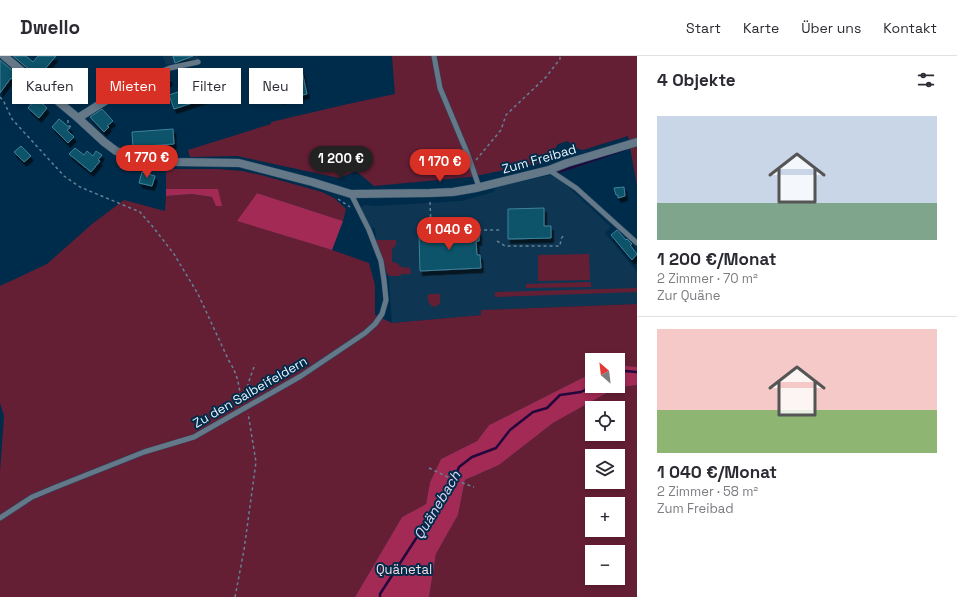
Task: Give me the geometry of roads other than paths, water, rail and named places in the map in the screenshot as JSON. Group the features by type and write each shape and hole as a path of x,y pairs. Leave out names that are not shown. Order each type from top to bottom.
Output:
{"street":[{"name":"Zum Freibad","path":"4,56 116,151 134,158 151,161 239,163 351,194 430,194 453,192 549,170 567,163 637,142"},
{"path":"78,118 100,104"}],"lane":[{"path":"434,56 440,88 480,187"},
{"path":"170,68 198,62"},
{"path":"549,170 576,188 637,243"},
{"name":"Zu den Salbeifeldern","path":"0,518 32,497 117,462 194,437 301,376 365,333 375,324 382,314 386,300 381,261 369,230 351,194"}],"waterway":[{"path":"558,172 626,149"},
{"name":"Quänebach","path":"625,371 637,372"},
{"name":"Quänebach","path":"380,597 380,594 454,480 459,467 472,457 496,448 510,430 533,412 547,408 560,395 585,390"}],"park label":[{"name":"Quänetal","path":"404,569"}]}
